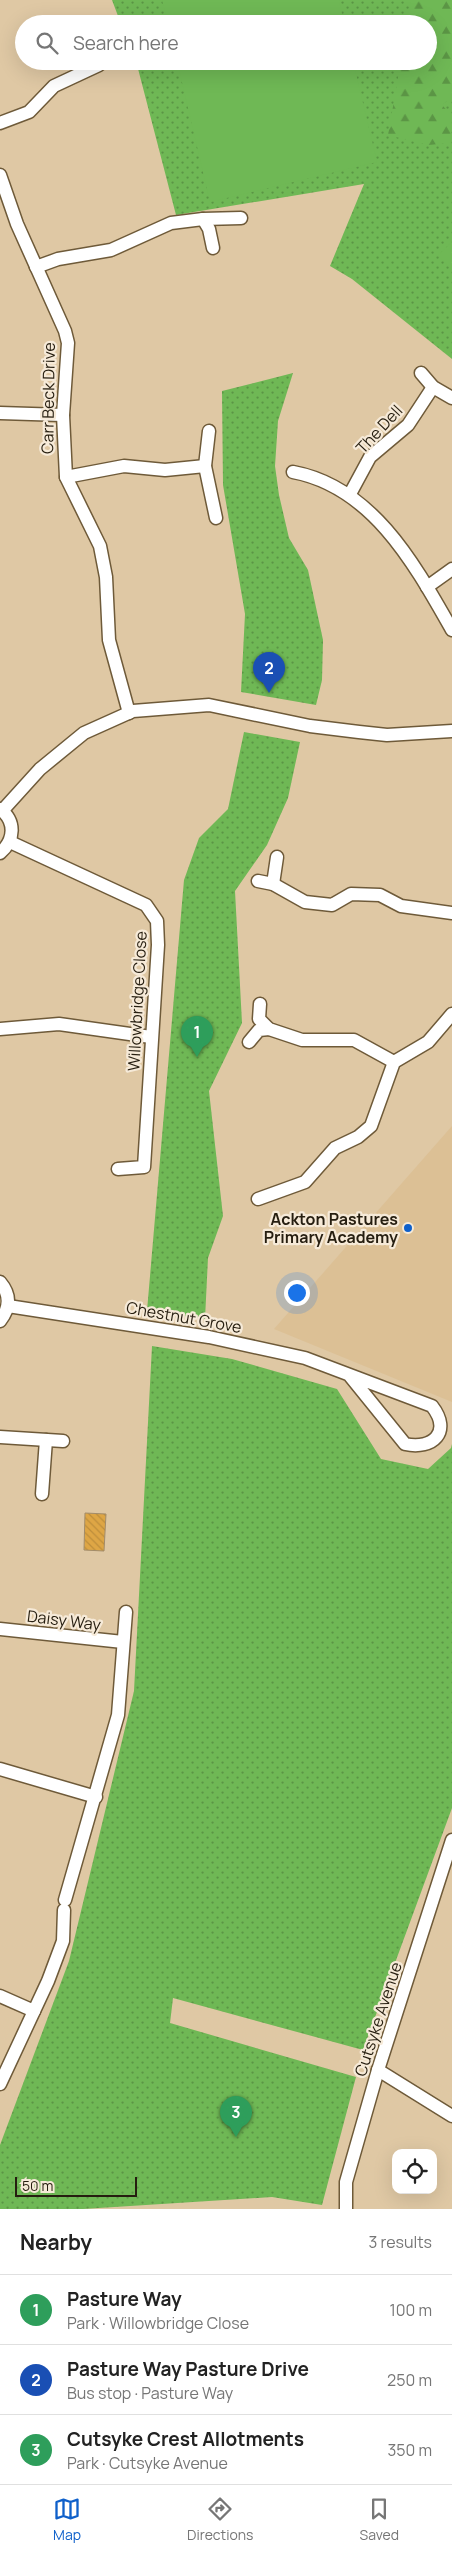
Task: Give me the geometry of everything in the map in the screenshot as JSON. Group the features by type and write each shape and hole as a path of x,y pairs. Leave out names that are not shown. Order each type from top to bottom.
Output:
{"street":[{"path":"0,123 29,112 54,86 88,70"},
{"name":"Carr Beck Drive","path":"0,174 17,224 65,331 68,343 63,415 66,477 100,546 106,577 109,640 129,713"},
{"path":"36,267 58,259 111,250 171,223 203,219 241,218"},
{"path":"203,219 209,229 213,248"},
{"path":"421,373 433,387 452,398"},
{"name":"The Dell","path":"350,494 370,457 408,424 433,387"},
{"path":"0,413 63,415"},
{"path":"209,432 205,466 216,518"},
{"path":"66,477 124,466 165,470 205,466"},
{"path":"293,472 313,476 350,494 384,526 427,587 452,630"},
{"path":"427,587 452,569"},
{"path":"0,853 10,842 12,828 1,810 40,769 84,733 129,713 209,705 310,726 387,735 452,731 452,722"},
{"name":"Willowbridge Close","path":"10,842 146,906 157,921 158,944 144,1166 118,1169"},
{"path":"273,884 277,857"},
{"path":"258,881 273,884 305,902 332,905 351,894 380,895 401,906 452,913"},
{"path":"260,1004 260,1019 269,1029"},
{"path":"258,1199 305,1182 335,1148 358,1137 371,1126 394,1062 428,1042 452,1014"},
{"path":"0,1030 21,1026 59,1024 151,1036"},
{"path":"249,1042 260,1030 269,1029 302,1040 354,1040 394,1062"},
{"path":"0,1282 6,1291 8,1306 0,1321"},
{"name":"Chestnut Grove","path":"8,1306 209,1337 305,1358 432,1406 440,1422 439,1435 434,1440 424,1444 414,1446 404,1444 350,1376"},
{"path":"0,1437 63,1441"},
{"path":"42,1494 46,1440"},
{"name":"Daisy Way","path":"0,2084 34,2011 63,1941 64,1905 118,1715 126,1612"},
{"name":"Daisy Way","path":"0,1629 123,1642"},
{"path":"0,1769 96,1797"},
{"name":"Cutsyke Avenue","path":"346,2209 346,2182 378,2070 452,1840"},
{"path":"0,1996 34,2011"},
{"path":"378,2070 452,2116"}],"shaded area":[{"name":"Ackton Pastures Primary Academy","path":"452,1126 452,1402 274,1329"}],"green space":[{"path":"112,0 452,0 452,359 352,279 330,266 364,184 176,215 138,70 437,70 437,15 118,15"},
{"path":"162,0 339,0 342,15 166,15"},
{"path":"411,0 452,0 452,97 442,105 452,116 450,143 428,145 388,135 399,70 437,70 437,15 408,15"},
{"path":"179,70 355,70 377,162 210,202"},
{"path":"452,242 452,270 438,255"},
{"path":"293,373 278,421 275,466 279,495 289,538 308,570 323,640 322,680 316,705 241,692 245,614 223,485 222,391"},
{"path":"244,732 300,742 288,798 267,845 235,891 242,1023 209,1091 223,1216 208,1258 205,1319 147,1311 184,880 199,838 228,809"},
{"path":"152,1346 232,1359 337,1389 381,1459 428,1469 451,1448 452,1444 452,1808 363,2050 173,1998 170,2023 356,2077 322,2205 272,2197 83,2209 0,2209 0,2145 69,1961 134,1691"}],"building":[{"path":"85,1513 106,1514 104,1551 84,1550"}],"place":[{"name":"Pasture Way Pasture Drive","path":"269,693"},
{"name":"Pasture Way","path":"197,1057"},
{"name":"Ackton Pastures Primary Academy","path":"408,1228"},
{"name":"Cutsyke Crest Allotments","path":"236,2137"}]}
